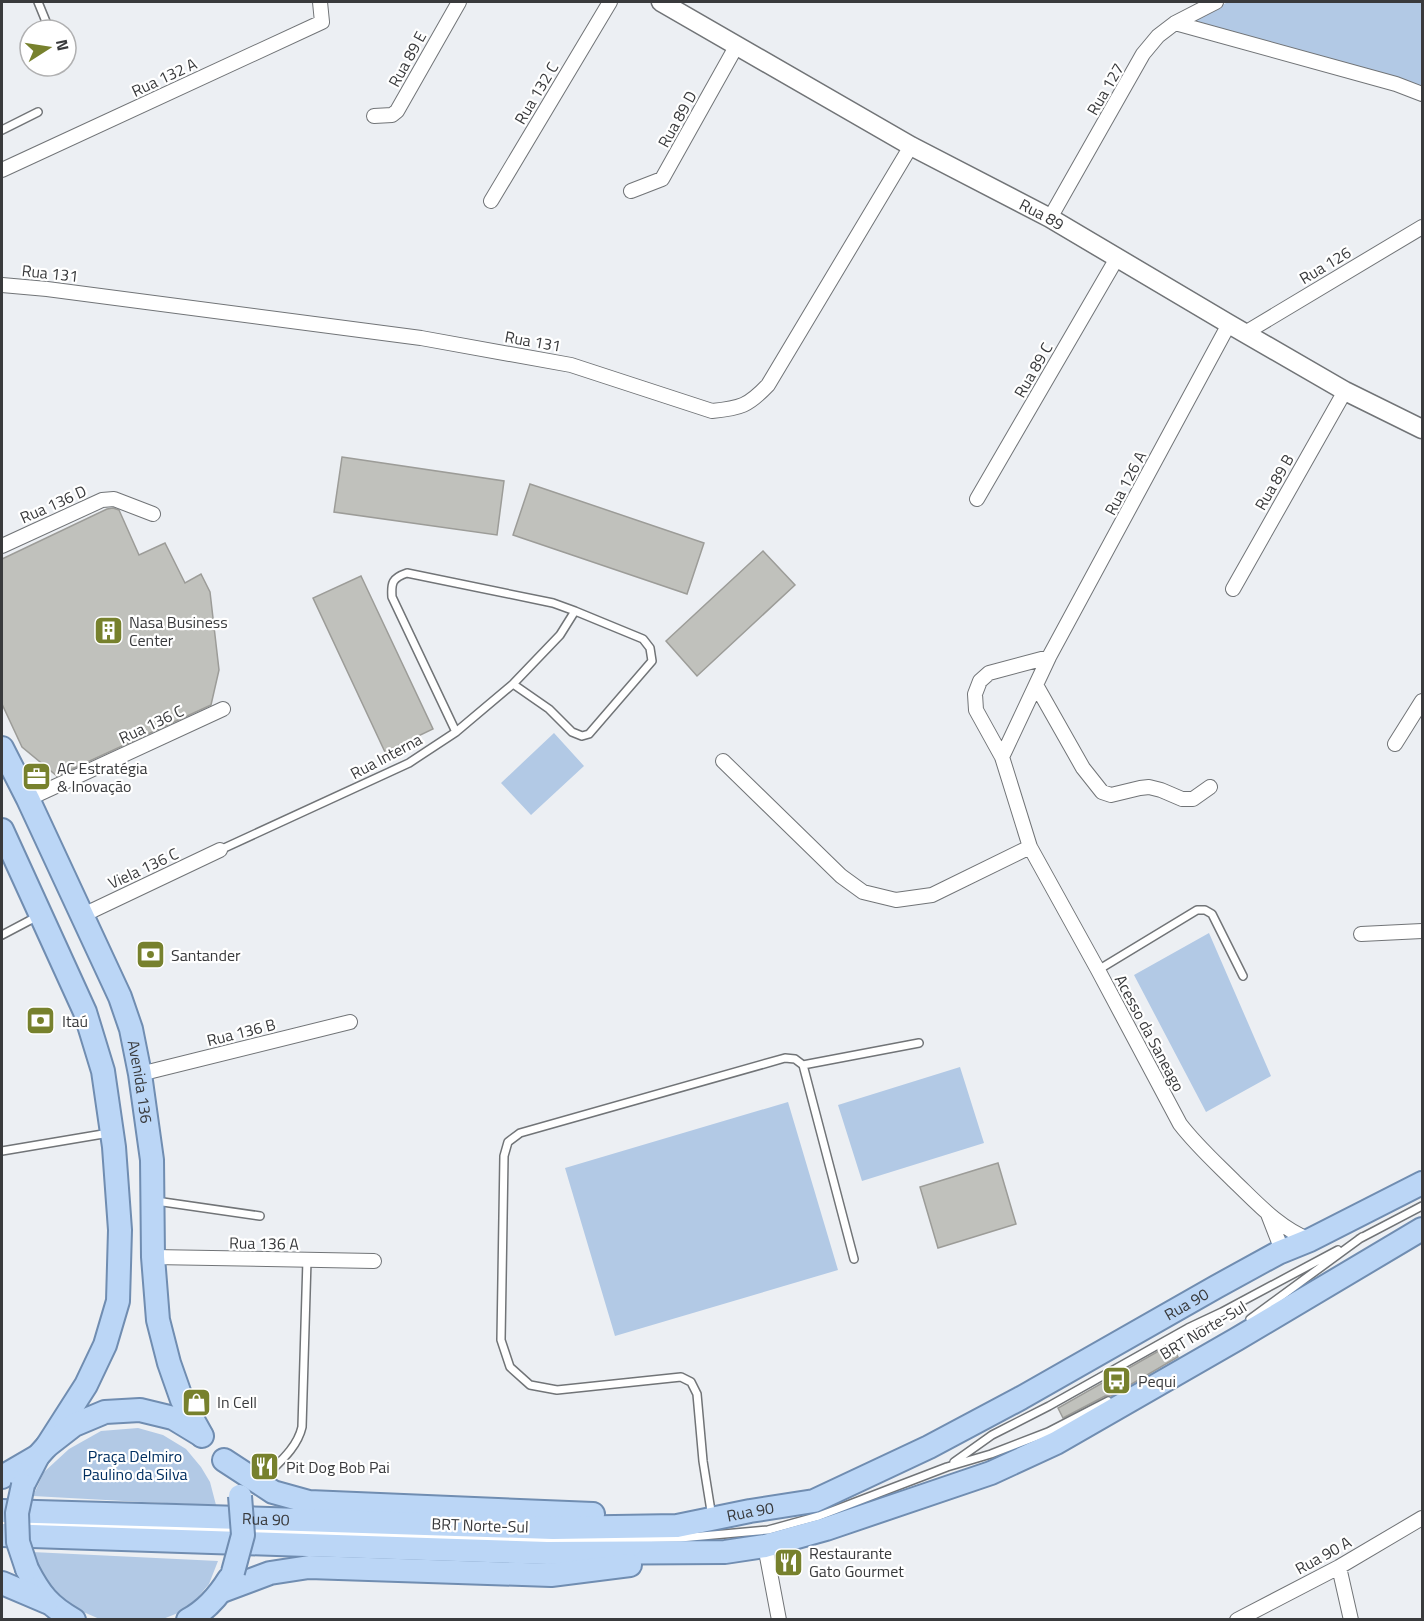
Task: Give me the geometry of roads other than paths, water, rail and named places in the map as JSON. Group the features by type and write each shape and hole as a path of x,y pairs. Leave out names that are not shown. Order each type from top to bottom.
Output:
{"main road":[{"name":"Avenida 136","path":"2,748 120,997 131,1029 152,1160 153,1257 159,1320 169,1363 182,1400 202,1436"},
{"path":"2,830 85,1012 103,1071 112,1133 120,1230 118,1301 105,1345 86,1385 23,1485 17,1513 18,1542 27,1569 36,1587 61,1613"},
{"name":"Rua 90","path":"2,1511 553,1528 677,1526 814,1501 929,1447 1021,1398 1278,1253 1310,1240 1422,1183"},
{"name":"Rua 90","path":"2,1535 547,1553 725,1552 765,1546 826,1529 991,1473 1056,1443 1422,1229"},
{"path":"2,1477 43,1451 74,1425 105,1412 140,1410 173,1418 202,1436 250,1490 273,1492 309,1502 596,1514 750,1511"},
{"path":"194,1618 227,1581 243,1535 250,1490"},
{"path":"227,1581 309,1567 551,1575 725,1552"},
{"path":"2,1583 61,1613"}],"street":[{"name":"Rua 132 A","path":"2,170 322,22 320,2"},
{"name":"Rua 89 E","path":"374,116 392,115 397,111 459,2"},
{"name":"Rua 132 C","path":"491,201 610,2"},
{"name":"Rua 89","path":"661,2 911,146 1050,218 1345,391 1422,429"},
{"name":"Rua 127","path":"1050,218 1143,54 1158,36 1175,23 1216,2"},
{"path":"1175,23 1396,84 1422,94"},
{"name":"Rua 89 D","path":"631,191 662,179 737,45"},
{"name":"Rua 131","path":"2,285 421,338 571,365 712,411 734,409 753,401 768,385 911,146"},
{"name":"Rua 126","path":"1237,328 1422,226"},
{"name":"Rua 89 C","path":"977,499 1117,258"},
{"name":"Rua 126 A","path":"1049,657 1237,328"},
{"name":"Rua 89 B","path":"1233,589 1345,391"},
{"name":"Rua 136 D","path":"2,546 102,500 114,499 153,514"},
{"path":"1002,757 1049,657"},
{"name":"Acesso da Saneago","path":"1049,657 988,673 980,681 975,694 976,710 1002,757 1030,847 1180,1124 1194,1142 1268,1214 1296,1234 1310,1240"},
{"path":"1036,685 1083,768 1102,792 1111,795 1149,787 1182,799 1193,799 1210,787"},
{"path":"1395,744 1422,700"},
{"name":"Rua 136 C","path":"27,800 223,709"},
{"path":"723,761 841,876 863,892 896,900 932,895 1030,847"},
{"name":"Viela 136 C","path":"81,916 220,850"},
{"path":"1361,934 1422,931"},
{"name":"Rua 136 B","path":"140,1074 350,1022"},
{"name":"Acesso da Saneago","path":"1268,1214 1280,1245 1278,1253"},
{"name":"Rua 136 A","path":"153,1257 374,1261"},
{"name":"Rua 90 A","path":"1237,1620 1338,1567 1422,1518"},
{"path":"765,1546 779,1620"},
{"path":"1338,1567 1351,1620"}],"lane":[{"path":"38,2 45,18"},
{"path":"2,130 38,112"},
{"path":"456,732 392,597 391,585 397,577 406,573 553,603 643,639 650,648 652,661 589,734 582,736 572,732 549,709 513,684"},
{"name":"Rua Interna","path":"220,850 409,763 456,732 513,684 560,634 575,611"},
{"path":"1098,970 1197,910 1205,909 1212,914 1243,976"},
{"path":"2,935 40,915"},
{"path":"803,1065 919,1043"},
{"path":"711,1511 703,1461 697,1394 691,1382 681,1377 557,1390 530,1385 510,1367 501,1340 504,1156 508,1142 520,1133 785,1058 795,1059 803,1065 854,1259"},
{"path":"2,1151 112,1133"},
{"path":"152,1200 260,1216"},
{"name":"BRT Norte-Sul","path":"947,1467 992,1435 1049,1406 1188,1328 1422,1206"},
{"name":"BRT Norte-Sul","path":"1242,1325 1362,1238"},
{"path":"250,1490 293,1447 302,1428 307,1260"},
{"name":"BRT Norte-Sul","path":"2,1523 559,1540 680,1538 768,1530 819,1516 947,1467 991,1454 1048,1432 1115,1397"}],"place":[{"name":"Nasa Business Center","path":"108,631"},
{"name":"AC Estratégia & Inovação","path":"36,777"},
{"name":"Santander","path":"150,955"},
{"name":"Itaú","path":"41,1021"},
{"name":"Pequi","path":"1117,1381"},
{"name":"In Cell","path":"196,1402"},
{"name":"Pit Dog Bob Pai","path":"265,1467"},
{"name":"Restaurante Gato Gourmet","path":"788,1562"}],"park label":[{"name":"Praça Delmiro Paulino da Silva","path":"135,1465"}]}
